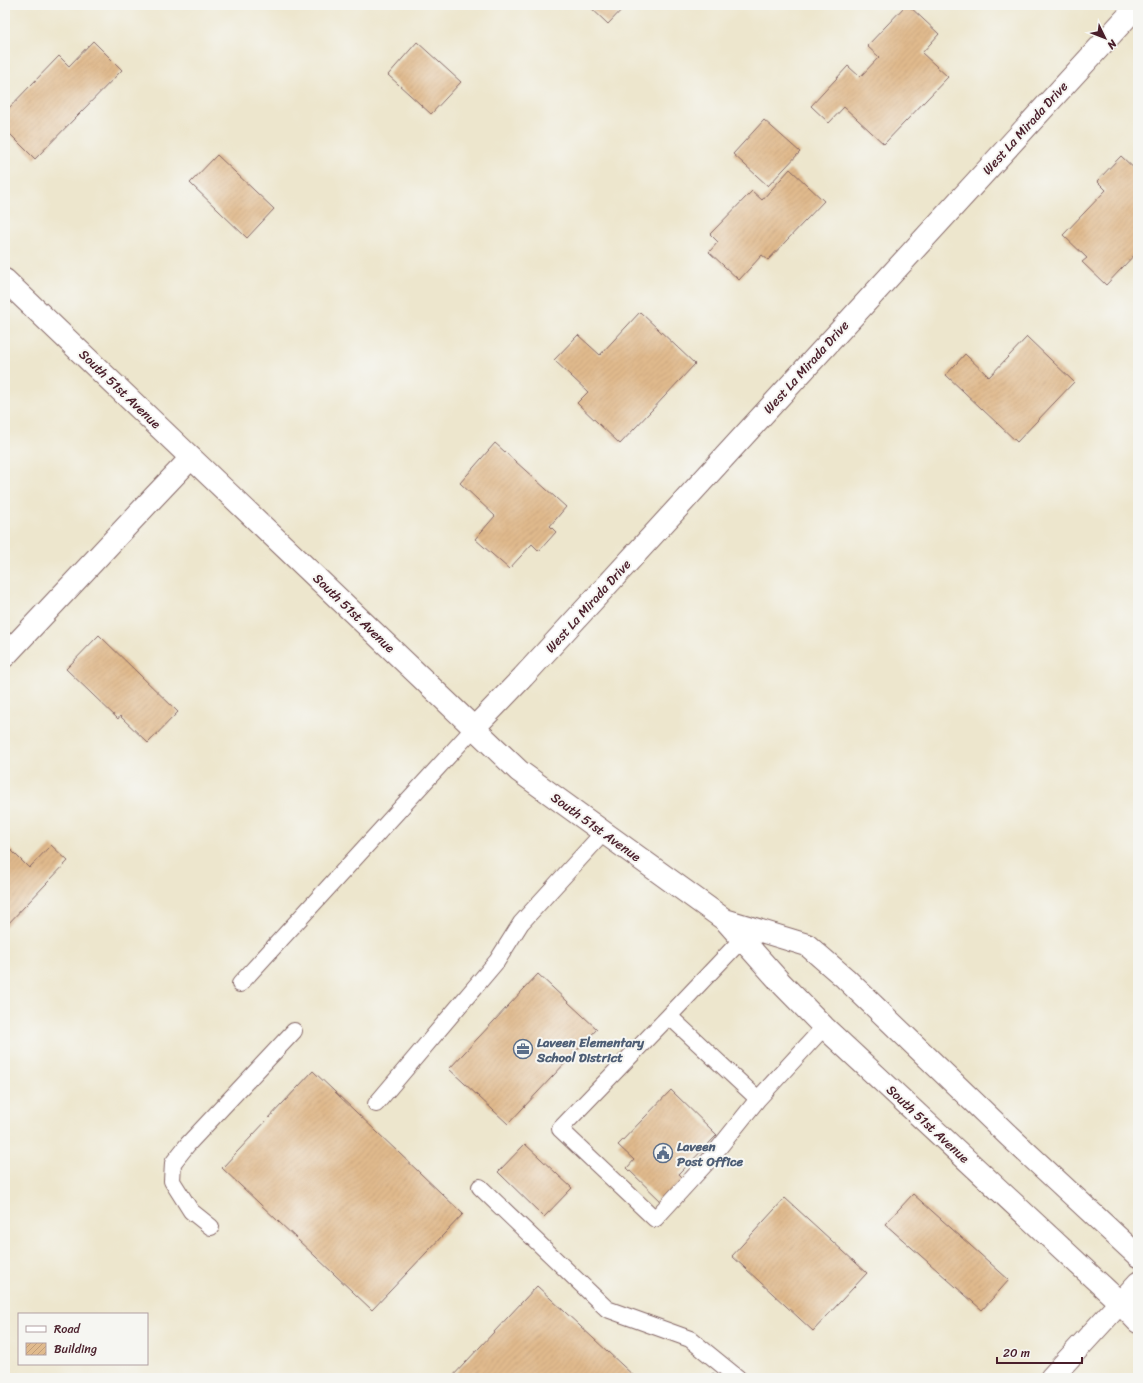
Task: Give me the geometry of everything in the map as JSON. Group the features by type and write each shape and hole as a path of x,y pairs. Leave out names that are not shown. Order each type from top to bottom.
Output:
{"main road":[{"name":"West La Mirada Drive","path":"474,728 523,677 1138,5"},
{"name":"South 51st Avenue","path":"5,280 519,771 725,920 782,984 824,1027 1138,1322"},
{"path":"5,656 191,458"},
{"name":"South 51st Avenue","path":"725,920 807,945 845,978 1010,1137 1138,1256"},
{"path":"1051,1378 1138,1283"}],"lane":[{"path":"240,984 474,728"},
{"path":"376,1104 497,961 521,923 603,833"},
{"path":"742,939 560,1130 655,1219 710,1159 758,1099 824,1027"},
{"path":"669,1016 758,1099"},
{"path":"211,1227 191,1211 180,1195 172,1181 173,1163 188,1144 294,1031"},
{"path":"480,1187 607,1309 690,1339 738,1378"}],"building":[{"path":"588,5 626,5 608,24"},
{"path":"906,5 908,5 939,34 922,53 948,77 884,144 844,107 829,123 811,106 848,66 860,77 879,57 867,46"},
{"path":"93,41 122,70 35,159 5,129 5,112 59,56 69,66"},
{"path":"417,42 461,82 431,114 388,75"},
{"path":"764,120 800,152 768,186 733,154"},
{"path":"217,155 274,209 247,238 190,183"},
{"path":"1121,156 1138,172 1138,251 1106,285 1082,262 1087,258 1063,235 1106,190 1097,181"},
{"path":"790,169 824,201 768,260 762,255 739,280 709,252 718,242 710,234 752,191 762,200"},
{"path":"640,312 695,364 620,444 577,403 588,392 554,360 578,335 600,355"},
{"path":"1027,337 1074,382 1017,442 946,375 965,354 989,377"},
{"path":"495,443 566,507 550,526 556,532 539,551 532,544 509,569 475,539 495,516 460,483"},
{"path":"99,635 178,712 148,743 120,716 118,719 66,669"},
{"path":"6,845 29,868 51,845 68,861 5,927"},
{"name":"Laveen Elementary School District","path":"538,974 597,1029 508,1124 449,1069"},
{"path":"313,1071 463,1214 372,1310 222,1168"},
{"name":"Laveen Post Office","path":"671,1090 717,1135 679,1174 687,1182 665,1205 627,1168 634,1160 618,1145"},
{"path":"525,1144 572,1188 544,1217 498,1172"},
{"path":"913,1194 1009,1280 982,1310 885,1224"},
{"path":"785,1198 867,1273 813,1331 732,1256"},
{"path":"537,1286 636,1378 451,1378"},
{"path":"713,1373 719,1378 708,1378"}],"place":[{"name":"Laveen Elementary School District","path":"523,1049"},
{"name":"Laveen Post Office","path":"663,1153"}]}
